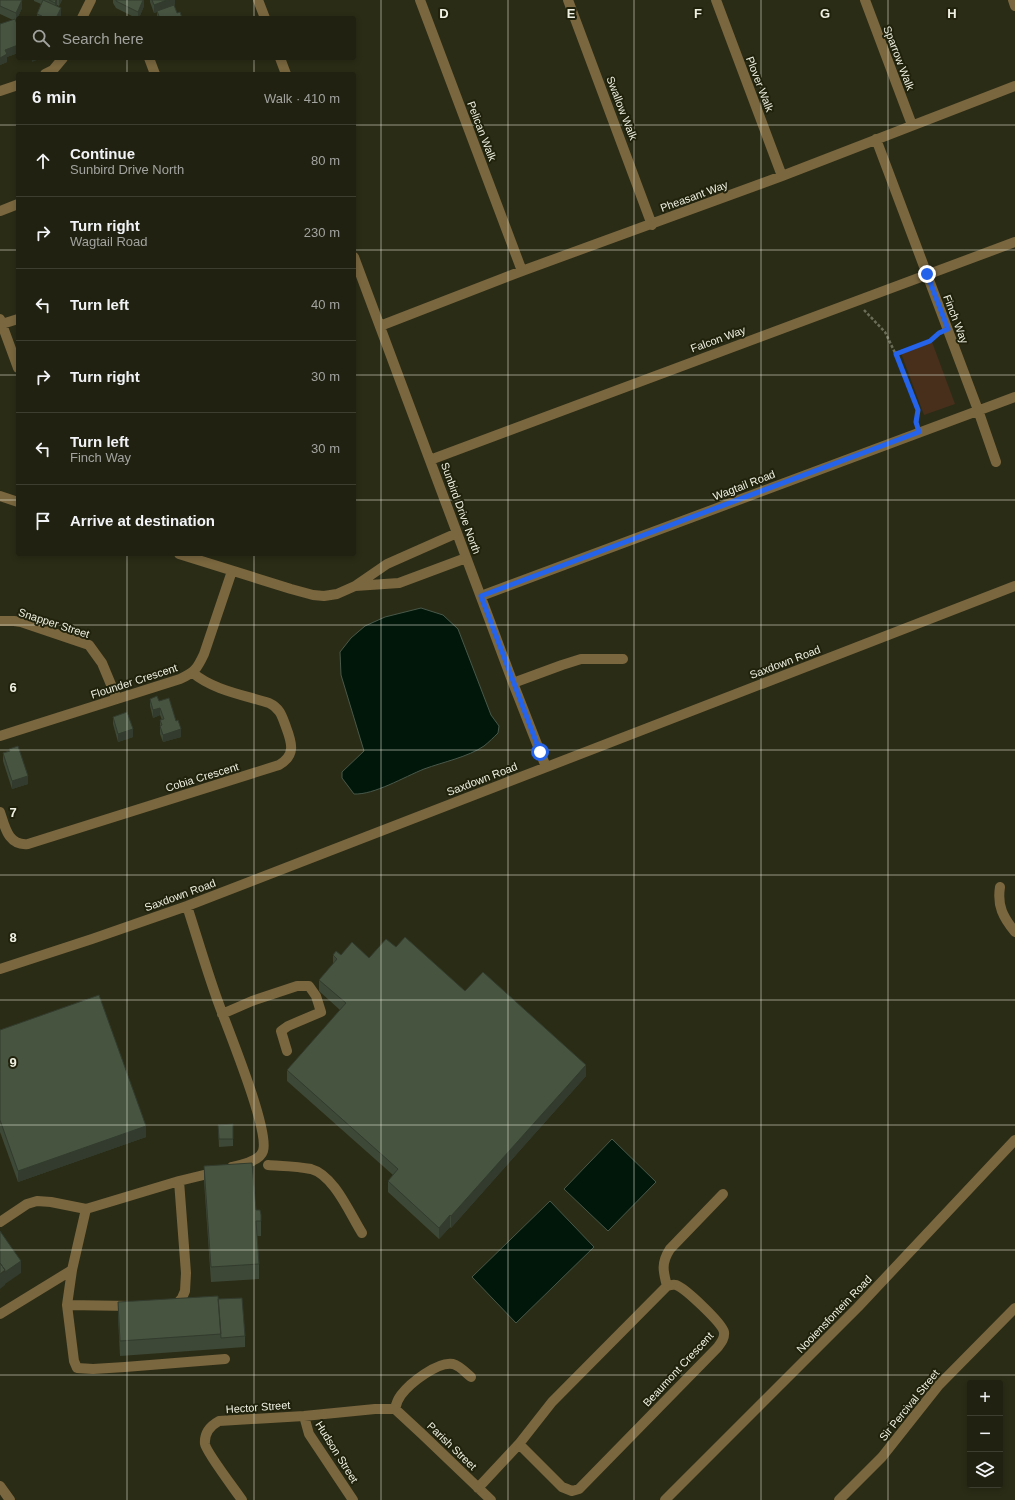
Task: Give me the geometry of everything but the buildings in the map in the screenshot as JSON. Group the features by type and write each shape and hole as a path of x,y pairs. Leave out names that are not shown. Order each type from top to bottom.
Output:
{"street":[{"path":"86,16 91,0"},
{"path":"258,0 264,16"},
{"name":"Pelican Walk","path":"420,0 522,271"},
{"name":"Swallow Walk","path":"568,0 652,225"},
{"name":"Plover Walk","path":"716,0 782,176"},
{"name":"Sparrow Walk","path":"865,0 912,125"},
{"path":"1013,0 1015,6"},
{"path":"49,72 53,70 61,60"},
{"path":"149,60 154,72"},
{"path":"281,60 285,72"},
{"path":"0,91 16,85"},
{"name":"Pheasant Way","path":"380,326 522,271 652,225 782,176 1015,86"},
{"name":"Finch Way","path":"876,139 948,329 996,462"},
{"path":"0,211 16,205"},
{"name":"Falcon Way","path":"430,460 1015,242"},
{"name":"Sunbird Drive North","path":"356,262 546,768"},
{"path":"16,318 1,321 16,362"},
{"name":"Wagtail Road","path":"481,596 1015,397"},
{"path":"0,496 16,501"},
{"path":"185,556 291,589 318,596 324,596 337,594 355,586 387,564 457,533"},
{"path":"355,586 399,583 466,558"},
{"name":"Flounder Crescent","path":"0,736 180,679 193,673 198,667 204,654 232,571"},
{"name":"Saxdown Road","path":"0,969 187,906 1015,586"},
{"name":"Snapper Street","path":"0,621 21,622 89,645 102,663 117,699"},
{"path":"513,683 582,659 623,659"},
{"name":"Cobia Crescent","path":"0,812 8,836 16,842 28,844 279,765 286,760 290,752 292,742 281,714 276,708 268,703 215,686 199,678 193,673"},
{"path":"1000,888 998,898 1001,909 1007,922 1015,932"},
{"path":"0,1222 27,1204 37,1201 51,1202 86,1209 179,1181 246,1163 260,1155 263,1151 263,1131 256,1106 222,1014 187,906"},
{"path":"222,1014 252,1001 297,986 309,986 316,996 321,1012 288,1026 281,1032 287,1051"},
{"name":"Nooiensfontein Road","path":"666,1500 858,1307 1014,1144"},
{"path":"268,1166 311,1169 320,1173 329,1181 362,1233"},
{"path":"165,1307 177,1304 185,1291 186,1273 179,1181"},
{"path":"478,1488 519,1444 552,1402 667,1286 663,1267 664,1258 670,1249 723,1194"},
{"path":"86,1209 72,1270 67,1305 74,1361 77,1368 92,1369 125,1367 225,1359"},
{"path":"0,1314 72,1270"},
{"name":"Beaumont Crescent","path":"519,1444 562,1487 572,1491 579,1489 723,1341 724,1334 722,1326 681,1288 672,1284 667,1286"},
{"path":"67,1305 142,1306"},
{"name":"Sir Percival Street","path":"839,1500 882,1457 939,1385 1015,1308"},
{"path":"395,1409 398,1398 402,1393 411,1384 436,1367 453,1364 459,1366 471,1377"},
{"name":"Hector Street","path":"242,1500 205,1446 206,1435 209,1429 219,1421 304,1416 375,1409 395,1409"},
{"name":"Parish Street","path":"395,1409 491,1500"},
{"name":"Hudson Street","path":"304,1416 309,1434 353,1500"},
{"path":"0,1486 10,1500"}],"path":[{"path":"858,300 862,308 871,315 885,332 896,354 918,410 916,422 919,432"},
{"path":"896,354 930,341 939,333 948,329"}],"shaded area":[{"path":"932,342 955,404 924,415 901,353"},
{"path":"421,608 443,615 458,629 491,715 499,726 498,733 484,746 471,753 424,769 380,789 362,794 354,794 342,778 342,772 364,751 341,675 340,652 351,638 365,626 385,617"},
{"path":"612,1139 656,1182 608,1231 564,1189"},
{"path":"550,1201 594,1247 516,1323 472,1277"}],"route":[{"path":"540,752 481,596 919,432 916,422 918,410 896,354 930,341 939,333 948,329 927,274"}]}
